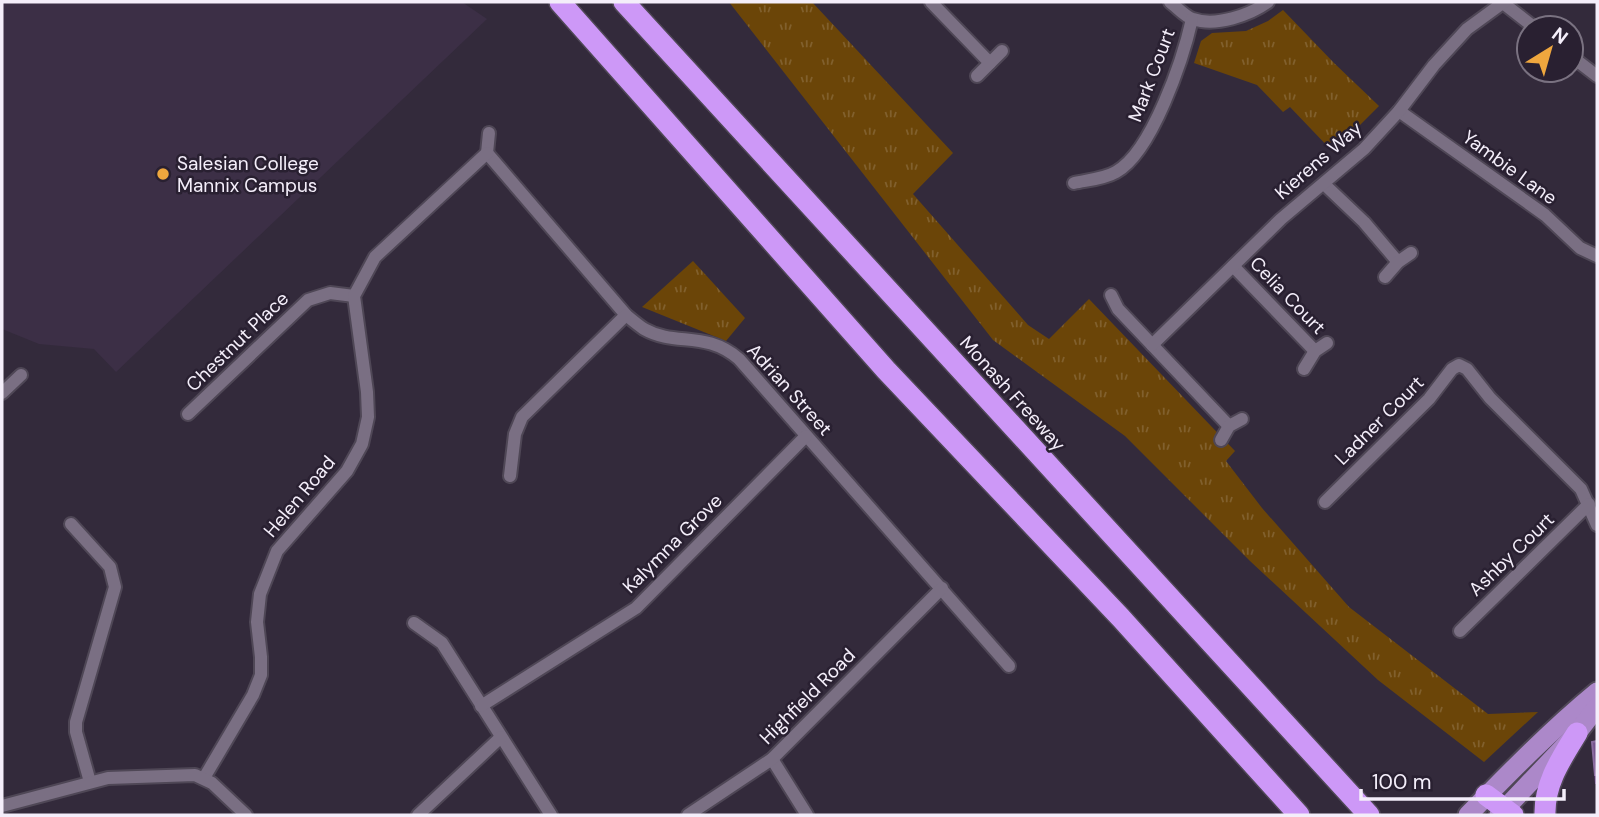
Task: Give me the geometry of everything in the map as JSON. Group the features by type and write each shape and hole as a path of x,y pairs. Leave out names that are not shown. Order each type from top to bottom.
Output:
{"highway":[{"path":"559,2 886,370 1121,618 1299,815"},
{"name":"Monash Freeway","path":"624,2 1369,815"},
{"path":"1545,815 1550,783 1577,733"},
{"path":"1486,795 1506,813"}],"main road":[{"path":"1468,815 1559,724 1597,692"},
{"path":"1506,813 1597,707"}],"street":[{"path":"931,2 990,63"},
{"path":"1170,2 1192,19 1223,21 1252,14 1268,2"},
{"path":"1504,3 1518,14"},
{"name":"Kierens Way","path":"1152,345 1280,219 1364,149 1467,29 1504,3"},
{"name":"Mark Court","path":"1074,183 1117,172 1137,152 1161,112 1192,19"},
{"path":"977,76 1002,51"},
{"name":"Yambie Lane","path":"1399,111 1545,215 1580,248 1597,257"},
{"path":"354,296 375,257 487,153 489,134"},
{"name":"Adrian Street","path":"487,153 626,315 646,330 675,338 712,342 726,348 739,359 1009,666"},
{"path":"1324,184 1364,222 1398,262"},
{"path":"1385,277 1410,253"},
{"name":"Celia Court","path":"1233,266 1315,351"},
{"name":"Chestnut Place","path":"188,414 308,300 330,293 354,296"},
{"path":"1111,295 1118,309 1229,426"},
{"name":"Helen Road","path":"205,778 247,707 261,675 257,622 260,594 276,551 347,471 362,444 368,417 367,392 354,296"},
{"path":"510,476 515,434 522,417 626,315"},
{"name":"Celia Court","path":"1304,369 1315,351 1327,343"},
{"name":"Ladner Court","path":"1325,502 1429,399 1452,369 1459,365 1467,369 1490,398 1581,489 1589,504"},
{"path":"2,393 21,375"},
{"path":"1221,440 1229,426 1242,419"},
{"name":"Kalymna Grove","path":"481,706 636,608 806,436"},
{"path":"1589,504 1597,525"},
{"name":"Ashby Court","path":"1460,631 1589,504"},
{"path":"71,524 110,567 115,587 76,722 76,732 90,782"},
{"name":"Highfield Road","path":"688,815 772,759 942,588"},
{"path":"414,622 442,643 551,815"},
{"path":"418,815 501,737"},
{"path":"772,759 807,815"},
{"path":"2,806 90,782 123,777 181,775 205,778 246,815"}],"shaded area":[{"name":"Salesian College Mannix Campus","path":"2,2 462,2 487,19 116,372 94,349 39,344 2,329"}],"green space":[{"path":"729,2 812,2 953,153 913,194 1028,325 1049,339 1089,299 1235,451 1226,461 1262,508 1349,607 1488,714 1538,712 1484,762 1378,680 1250,561 1125,436 993,340"},
{"path":"1283,10 1379,106 1333,152 1290,107 1283,112 1257,85 1194,63 1201,41 1212,33 1246,31 1268,21"},
{"path":"693,261 745,318 726,341 642,307"}],"building":[{"path":"1597,741 1597,775 1595,775 1592,742"}],"place":[{"name":"Salesian College Mannix Campus","path":"163,174"}]}
